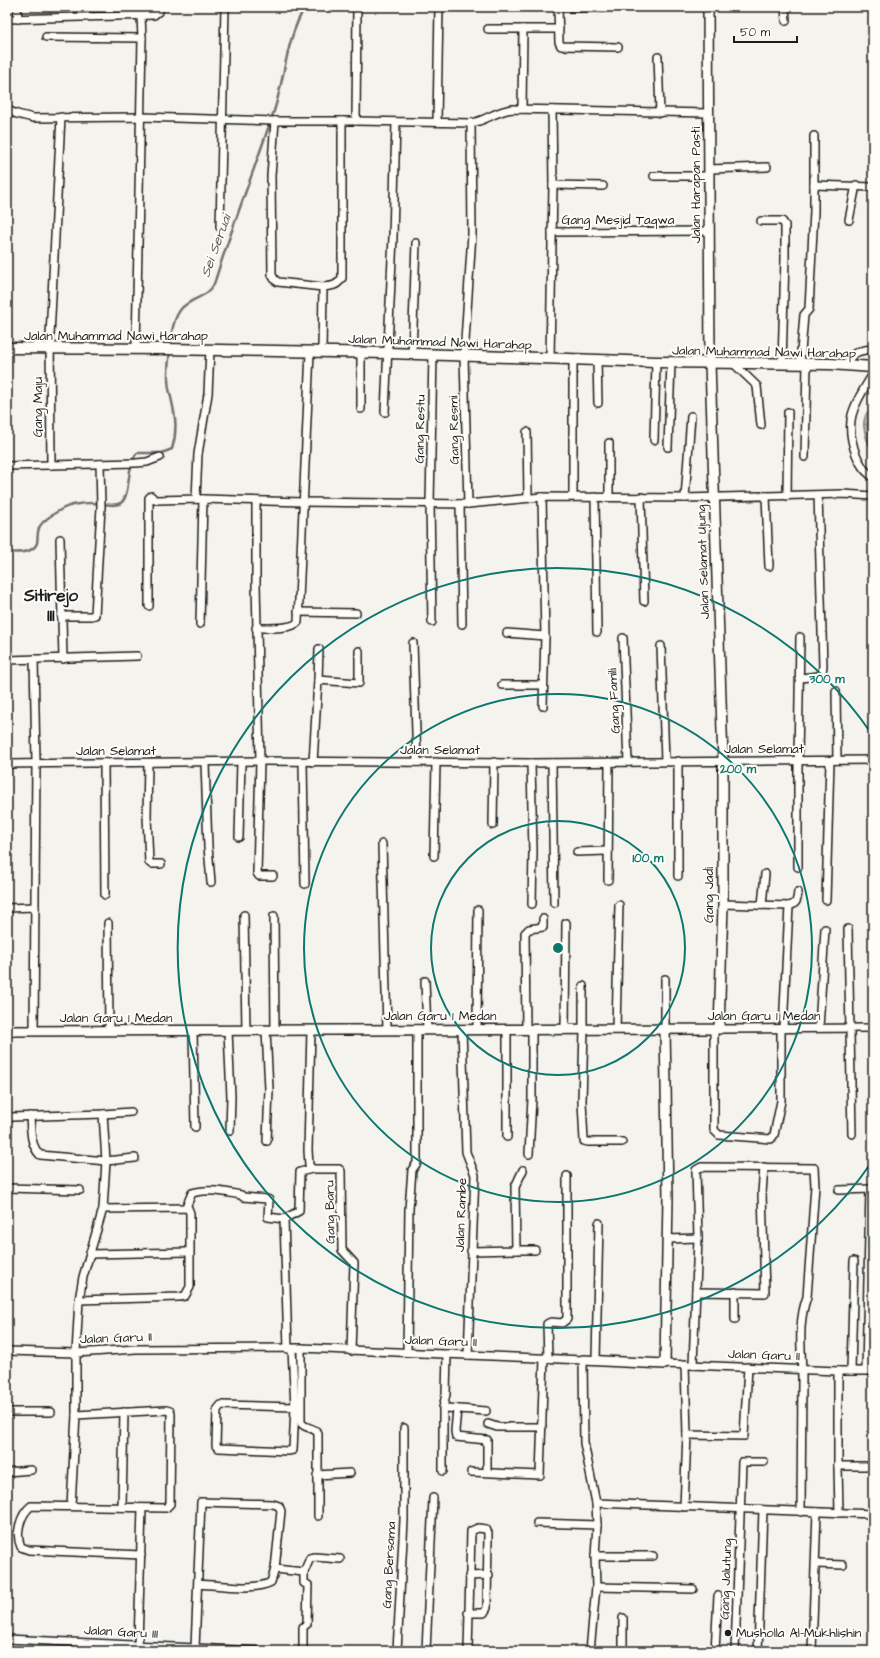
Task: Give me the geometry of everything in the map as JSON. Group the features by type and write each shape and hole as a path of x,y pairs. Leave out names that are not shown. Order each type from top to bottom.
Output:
{"main road":[{"name":"Jalan Muhammad Nawi Harahap","path":"7,348 210,349 433,354 671,363 803,364 873,367"}],"street":[{"path":"17,7 18,19"},
{"path":"7,19 154,15 159,11 160,7"},
{"path":"220,227 225,7"},
{"path":"356,120 357,7"},
{"path":"437,122 439,7"},
{"path":"618,47 563,46 559,42 558,8 632,7"},
{"name":"Jalan Harapan Pasti","path":"708,7 710,364"},
{"path":"785,7 786,21"},
{"path":"136,349 140,202 141,16"},
{"path":"488,29 559,29"},
{"path":"522,109 523,29"},
{"path":"46,36 142,38"},
{"path":"658,57 660,113"},
{"path":"7,110 33,118 140,117 270,121 356,120 470,123 480,121 499,111 522,109 708,113"},
{"path":"550,359 553,185 552,110"},
{"name":"Gang Maju","path":"51,465 50,336 62,118"},
{"path":"270,121 272,275 278,282 324,287 334,286 342,278 342,121"},
{"path":"385,412 393,237 396,122"},
{"name":"Gang Resmi","path":"462,624 464,356 472,234 470,123"},
{"path":"805,457 803,364 804,315 810,309 814,136"},
{"path":"654,176 767,167"},
{"path":"814,184 873,187"},
{"path":"553,185 603,186"},
{"path":"848,220 856,185"},
{"path":"761,221 782,221 785,225 782,364"},
{"name":"Gang Mesjid Taqwa","path":"552,232 709,231"},
{"path":"412,354 416,243"},
{"path":"322,352 324,287"},
{"path":"200,624 200,499 198,454 208,394 210,349"},
{"path":"847,365 848,360 855,353 873,349"},
{"path":"256,628 296,625 298,622 310,352"},
{"path":"361,353 361,409"},
{"name":"Gang Restu","path":"432,622 430,503 433,354"},
{"path":"573,359 573,496"},
{"path":"597,360 598,403"},
{"path":"654,440 656,362"},
{"path":"668,447 671,363"},
{"name":"Jalan Selamat Ujung","path":"710,364 722,761"},
{"path":"734,364 757,386 760,425"},
{"path":"873,374 852,415 850,427 853,446 862,467 873,477"},
{"path":"787,496 788,412"},
{"path":"685,498 691,416"},
{"path":"527,432 528,497"},
{"path":"609,443 609,497"},
{"path":"7,466 136,463 147,462 160,457"},
{"path":"61,616 95,615 101,503 100,464"},
{"path":"149,606 149,498 151,496 155,500 200,499 464,504 528,497 573,496 685,498 843,494 873,496"},
{"path":"800,678 819,676 822,672 823,666 818,495"},
{"path":"595,496 597,632"},
{"path":"766,496 769,566"},
{"path":"542,497 545,636 543,706"},
{"path":"641,497 644,601"},
{"path":"256,501 256,628 260,761 257,873 259,876 273,876"},
{"path":"60,539 63,659"},
{"path":"298,612 356,613"},
{"path":"507,633 545,636"},
{"path":"798,867 800,637"},
{"name":"Gang Famili","path":"623,638 628,762"},
{"path":"413,643 417,762"},
{"path":"661,646 665,761"},
{"path":"313,762 319,648"},
{"path":"318,680 359,683 359,651"},
{"path":"7,660 136,656"},
{"path":"34,659 36,762 34,1031"},
{"path":"502,685 543,685"},
{"path":"826,900 834,761 836,692"},
{"name":"Jalan Selamat","path":"7,764 36,762 148,764 260,761 552,763 873,760"},
{"path":"678,761 678,876"},
{"name":"Gang Jadi","path":"716,1029 723,904 722,761"},
{"path":"239,837 241,762"},
{"path":"303,762 305,884"},
{"path":"434,856 436,762"},
{"path":"494,762 494,825"},
{"path":"608,880 607,851 609,762"},
{"path":"104,763 105,895"},
{"path":"205,763 208,847 211,882"},
{"path":"531,763 534,852 532,904"},
{"path":"552,763 554,903"},
{"path":"148,764 147,816 149,862 151,864 161,864"},
{"path":"382,844 387,1029"},
{"path":"577,852 607,851"},
{"path":"762,905 765,874"},
{"path":"723,904 789,906 795,905 798,892"},
{"path":"616,1029 619,905"},
{"path":"7,908 36,906"},
{"path":"716,1029 715,1133 718,1135 771,1139 774,1135 781,1101 782,1029 789,906"},
{"path":"477,1029 478,910"},
{"path":"244,915 246,1030"},
{"path":"267,1141 274,916"},
{"path":"529,1154 532,1099 525,932 529,929 543,927 543,919"},
{"path":"108,923 109,1030"},
{"path":"565,1030 566,924"},
{"path":"819,1028 825,929"},
{"path":"848,929 852,1134"},
{"path":"665,979 664,1029 668,1239 665,1364"},
{"path":"407,1352 409,1208 412,1170 417,1162 425,981"},
{"path":"583,986 582,1101 584,1141 622,1142"},
{"name":"Jalan Garu 1 Medan","path":"7,1031 873,1028"},
{"name":"Jalan Rambe","path":"462,1029 466,1152 475,1175 468,1355"},
{"path":"506,1029 507,1136"},
{"path":"228,1030 231,1097 230,1132"},
{"path":"186,1208 192,1193 197,1191 227,1192 241,1195 243,1197 267,1199 269,1200 268,1217 284,1219 299,1211 299,1173 312,1169 309,1165 308,1150 310,1030"},
{"path":"193,1031 194,1127"},
{"path":"11,1117 131,1112"},
{"path":"70,1506 76,1415 76,1353 79,1300 83,1277 103,1209 106,1161 103,1114"},
{"path":"30,1116 35,1150 40,1155 106,1161 135,1158"},
{"path":"684,1507 689,1364 696,1292 698,1238 696,1170 701,1167 812,1167 815,1172 807,1297 801,1321 801,1512"},
{"path":"696,1292 765,1293 762,1193 764,1167"},
{"name":"Gang Baru","path":"312,1169 339,1169 341,1171 342,1250 354,1263 351,1350"},
{"path":"516,1250 515,1187 523,1170"},
{"path":"471,1472 540,1475 547,1324 551,1322 562,1323 567,1319 567,1176"},
{"path":"7,1188 80,1190"},
{"path":"839,1190 871,1189 870,1371"},
{"path":"103,1209 186,1208"},
{"path":"79,1300 186,1296 190,1287 190,1214 189,1210 186,1208"},
{"path":"284,1219 290,1349 295,1406 294,1448 291,1451 219,1448 216,1446 217,1410 221,1405 295,1406"},
{"path":"596,1360 599,1223"},
{"path":"668,1239 698,1238"},
{"path":"471,1251 535,1250"},
{"path":"90,1254 189,1252"},
{"path":"851,1371 854,1261"},
{"path":"735,1292 735,1320"},
{"path":"301,1348 301,1423 304,1426 316,1430 318,1433 318,1516"},
{"name":"Jalan Garu II","path":"7,1351 76,1353 136,1349 301,1348 596,1360 627,1363 870,1371"},
{"path":"443,1471 443,1408 446,1394 447,1354"},
{"path":"583,1360 584,1443 596,1503 597,1525 595,1556 596,1587 590,1651"},
{"path":"687,1435 744,1436 748,1367"},
{"path":"838,1371 839,1513"},
{"path":"446,1408 486,1411"},
{"path":"457,1409 455,1431 456,1437 487,1440 488,1472"},
{"path":"76,1415 166,1410 170,1412 170,1504 166,1508 31,1506 26,1510 23,1516 18,1535 18,1540 21,1547 29,1550 141,1555"},
{"path":"7,1412 51,1412"},
{"path":"122,1507 124,1412"},
{"path":"488,1424 497,1427 542,1427"},
{"name":"Gang Bersama","path":"397,1651 405,1481 404,1428"},
{"name":"Gang Jalutung","path":"735,1651 742,1462 764,1462"},
{"path":"838,1466 866,1466"},
{"path":"7,1472 31,1470"},
{"path":"317,1475 350,1473"},
{"path":"426,1651 433,1498"},
{"path":"195,1648 200,1505 203,1501 273,1504 279,1506 281,1511 275,1569 271,1582 266,1585 256,1587 198,1584"},
{"path":"596,1503 873,1514"},
{"path":"138,1645 142,1508"},
{"path":"758,1651 764,1510"},
{"path":"812,1651 817,1512"},
{"path":"537,1523 597,1525"},
{"path":"468,1613 484,1612 487,1608 489,1575 488,1533 486,1529 483,1528 471,1531 468,1613 468,1651"},
{"path":"595,1556 653,1556"},
{"path":"303,1651 303,1627 307,1624 309,1591 308,1585 304,1583 303,1580 304,1572 310,1558 340,1559"},
{"path":"816,1564 843,1565"},
{"path":"275,1569 304,1572"},
{"path":"469,1576 489,1575"},
{"path":"596,1587 693,1589"},
{"path":"715,1651 718,1596"},
{"path":"623,1618 623,1651"},
{"name":"Jalan Garu III","path":"7,1639 138,1645 170,1649 195,1648 258,1651"}],"water":[{"path":"873,406 873,454 865,436 864,423 868,411"}],"waterway":[{"name":"Sei Seruai","path":"170,346 174,322 178,313 185,305 205,294 213,287 274,111 290,45 305,7"},
{"name":"Sei Seruai","path":"7,552 24,552 35,547 39,528 43,522 66,507 85,503 112,505 119,504 125,498 131,465 137,453 162,453 172,449 175,426 174,411 168,380 170,351"}],"place":[{"name":"Musholla Al-Mukhlishin","path":"728,1633"}],"district":[{"name":"Sitirejo III","path":"51,606"}]}
